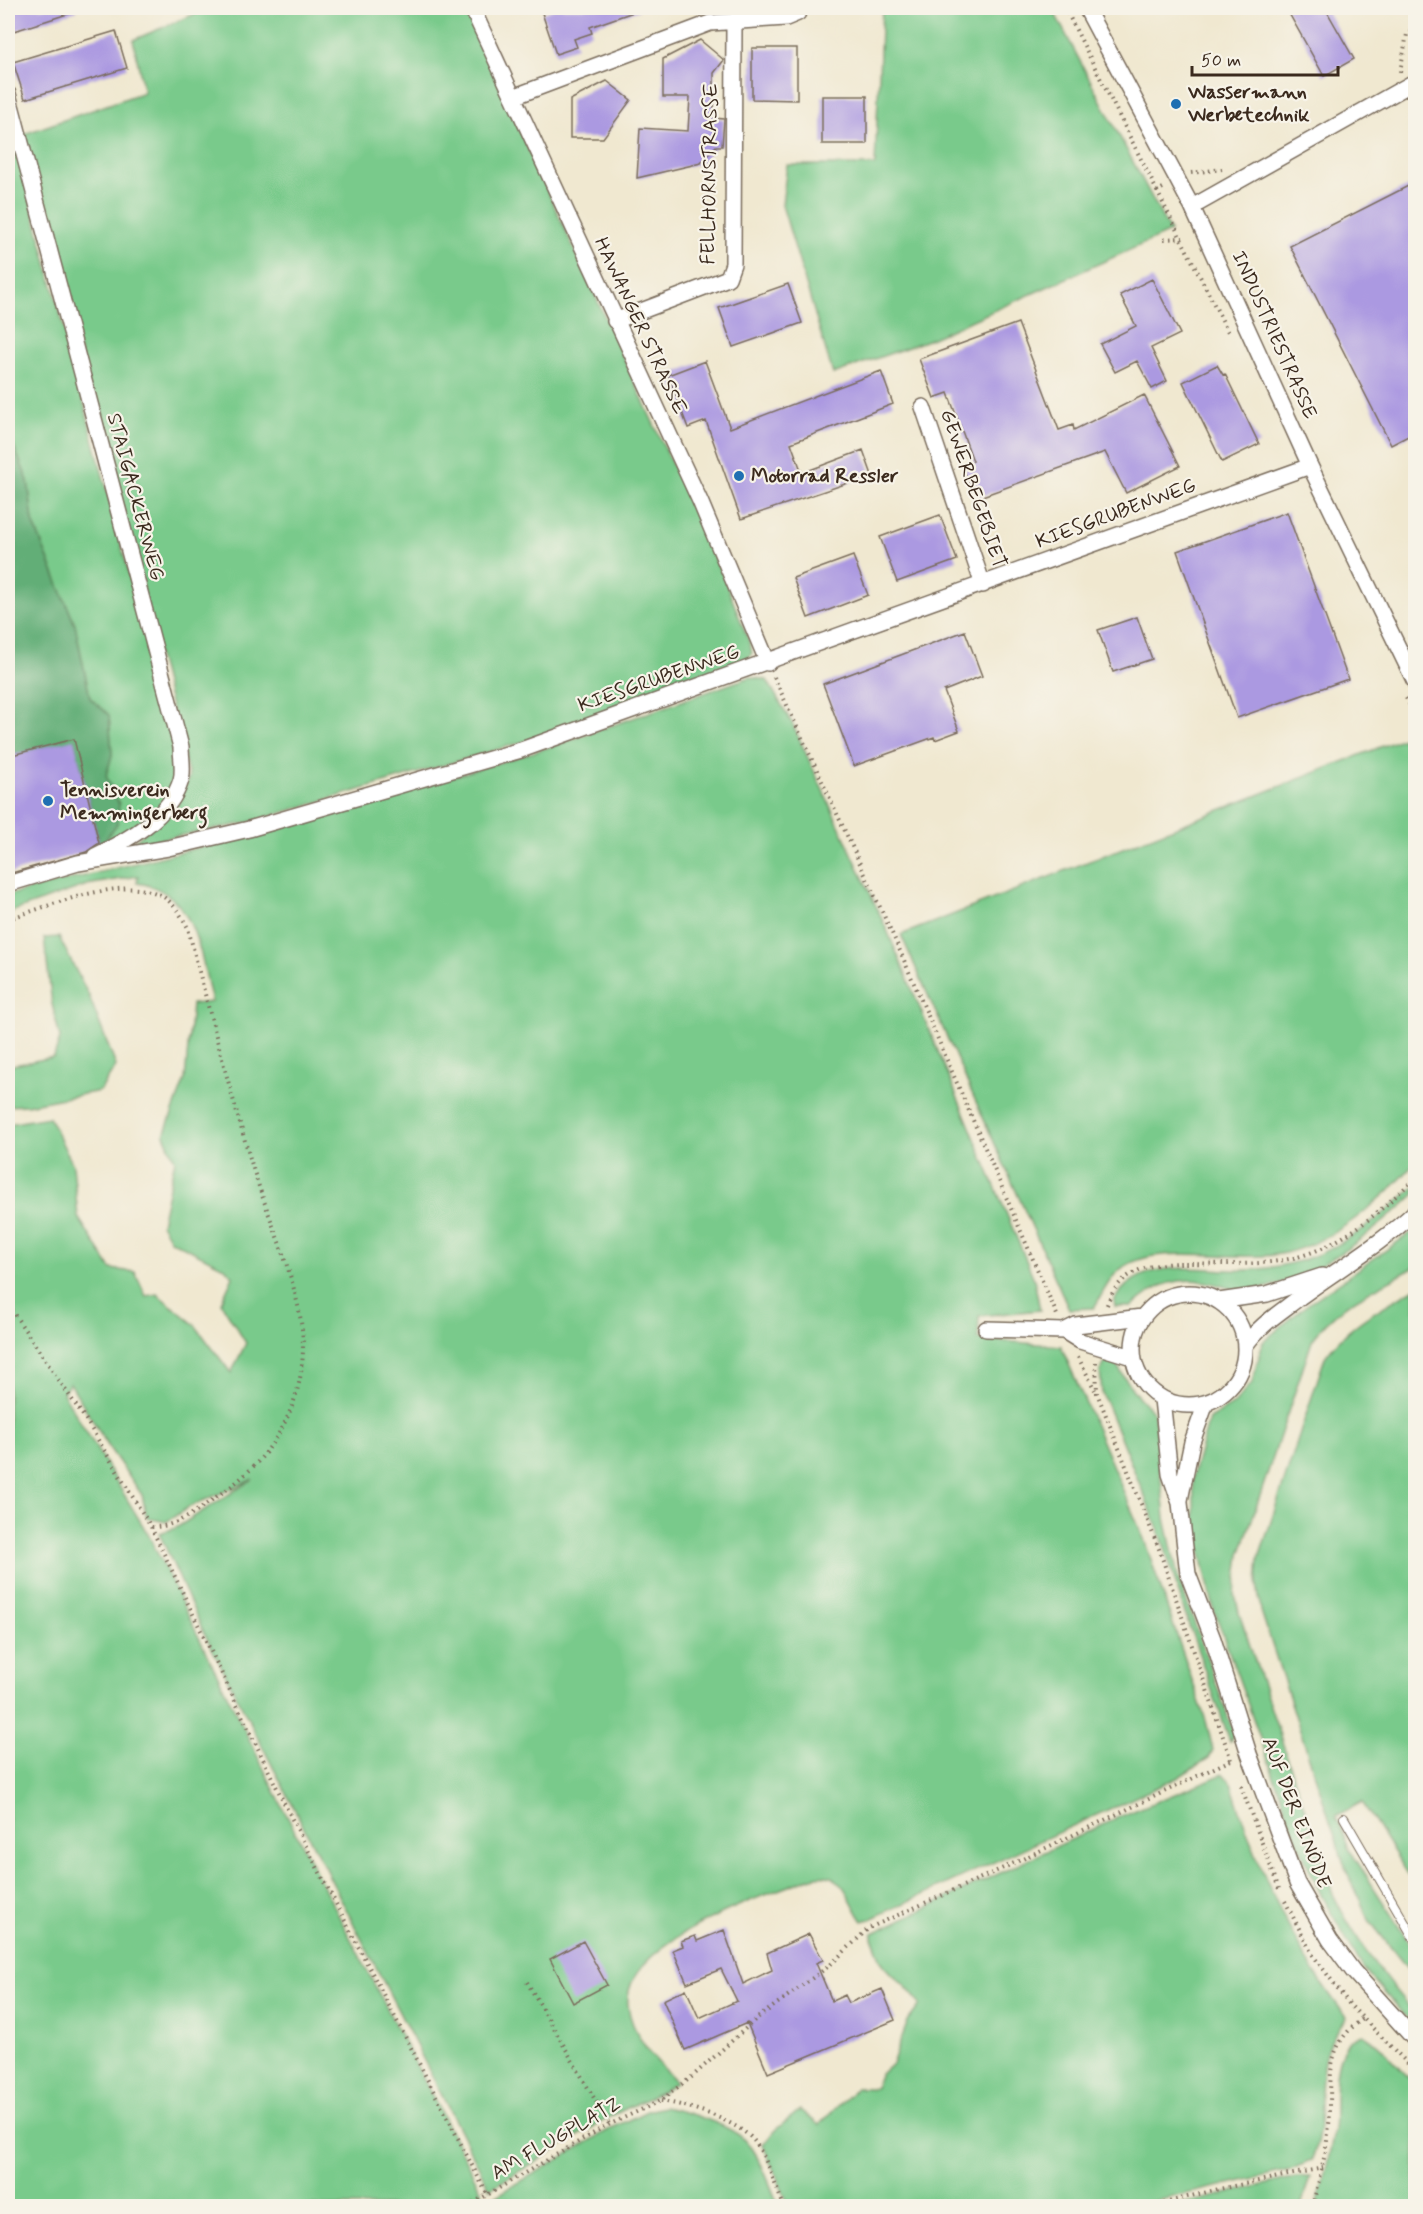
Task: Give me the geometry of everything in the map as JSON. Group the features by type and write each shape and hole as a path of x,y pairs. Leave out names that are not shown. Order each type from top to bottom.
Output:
{"street":[{"name":"HAWANGER STRASSE","path":"472,8 700,501 768,663"},
{"path":"513,97 710,23 786,18 798,13 800,8"},
{"name":"INDUSTRIESTRASSE","path":"1086,8 1192,207 1310,466 1416,684"},
{"name":"FELLHORNSTRASSE","path":"615,321 728,278 733,264 734,21"},
{"path":"1192,207 1416,81"},
{"name":"STAIGACKERWEG","path":"8,94 181,747 182,778 170,804 136,833 113,847 78,863"},
{"name":"GEWERBEGEBIET","path":"923,407 983,585"},
{"name":"KIESGRUBENWEG","path":"8,884 78,863 180,845 367,796 521,750 1310,466"},
{"path":"1245,1346 1253,1334 1331,1273 1382,1240 1416,1211"},
{"path":"1219,1301 1240,1325 1245,1346 1242,1367 1232,1385 1206,1403 1184,1405 1162,1399 1142,1382 1132,1358 1133,1336 1142,1317 1151,1306 1177,1294 1199,1294 1219,1301 1267,1294 1331,1273"},
{"path":"986,1329 1064,1331 1076,1325 1142,1317"},
{"path":"1064,1331 1080,1341 1132,1358"},
{"path":"1162,1399 1170,1474 1180,1503"},
{"path":"1180,1503 1192,1442 1206,1403"},
{"name":"AUF DER EINÖDE","path":"1180,1503 1188,1574 1213,1639 1249,1754 1298,1882 1330,1940 1353,1971 1416,2041"}],"lane":[{"path":"1344,1818 1416,1942"}],"path":[{"path":"1065,8 1157,191 1168,185"},
{"path":"1400,73 1407,34 1416,30"},
{"path":"1191,173 1223,169"},
{"path":"1164,240 1204,233"},
{"path":"768,663 897,944 1064,1331 1097,1393 1159,1549 1234,1768"},
{"path":"8,919 81,897 122,888 140,888 160,894 179,911 188,928 253,1166 300,1316 301,1364 295,1402 284,1427 269,1450 248,1473 200,1507 174,1523 164,1527 150,1527"},
{"path":"1104,1322 1109,1299 1115,1289 1138,1270 1162,1263 1262,1263 1305,1255 1355,1230 1392,1201 1416,1177"},
{"path":"8,1305 86,1420 150,1527 292,1819 488,2196"},
{"path":"1097,1393 1095,1376 1099,1347"},
{"name":"AM FLUGPLATZ","path":"468,2206 609,2124 660,2101 693,2076 756,2019 830,1966 869,1928 1010,1865 1231,1760"},
{"path":"1238,1777 1277,1886 1312,1954 1363,2019 1416,2072"},
{"path":"527,1982 609,2124"},
{"path":"1312,2206 1323,2168 1329,2130 1331,2062 1338,2043 1350,2027 1363,2019"},
{"path":"660,2101 679,2104 738,2128 755,2142 784,2206"},
{"path":"1152,2206 1219,2189 1323,2168"}],"green space":[{"path":"209,8 464,8 723,576 750,644 752,653 743,664 550,734 247,823 130,845 176,807 189,777 24,134 144,92 133,40"},
{"path":"882,8 1052,8 1170,232 928,340 833,374 782,205 787,165 875,165"},
{"path":"8,115 177,757 175,780 163,802 144,820 100,847 119,804 106,776 112,755 109,715 90,698 75,625 33,522 28,481 8,432"},
{"path":"8,432 28,481 33,522 75,625 90,698 109,715 112,755 106,776 119,804 117,824 100,847 74,740 8,756"},
{"path":"750,677 767,680 792,723 887,930 1034,1279 1040,1310 979,1316 978,1339 1061,1346 1144,1539 1206,1721 1213,1750 1209,1758 1177,1778 870,1919 863,1921 840,1883 833,1878 815,1876 734,1908 672,1941 648,1960 632,1982 628,2005 639,2037 676,2082 661,2092 613,2115 490,2189 204,1633 159,1533 176,1528 253,1479 189,1507 166,1522 147,1518 142,1495 110,1449 70,1383 63,1393 148,1534 284,1810 483,2194 458,2206 8,2206 8,1124 49,1117 73,1165 78,1217 111,1269 135,1272 146,1296 157,1294 195,1325 231,1373 246,1343 221,1303 233,1276 224,1267 170,1240 161,1224 175,1160 164,1135 185,1079 192,1004 212,1002 199,945 192,928 172,898 157,888 137,883 138,876 87,885 8,913 8,895 321,817 556,745"},
{"path":"1411,735 1416,747 1415,1163 1373,1205 1356,1218 1304,1247 1265,1256 1173,1254 1151,1257 1132,1263 1116,1273 1094,1308 1069,1309 901,935"},
{"path":"59,937 89,996 116,1066 100,1091 27,1105 8,1106 8,1066 54,1057 60,1038 52,1004 44,938"},
{"path":"1415,1186 1415,1194 1361,1239 1321,1265 1299,1276 1255,1290 1235,1289 1203,1281 1180,1281 1150,1292 1131,1307 1115,1307 1115,1299 1121,1291 1134,1280 1148,1273 1180,1268 1262,1269 1292,1263 1322,1253 1364,1228"},
{"path":"1415,1230 1415,1267 1345,1307 1321,1328 1312,1341 1240,1555 1235,1594 1239,1613 1333,1894 1350,1927 1370,1957 1415,2013 1415,2028 1363,1968 1322,1897 1299,1846 1214,1610 1195,1528 1193,1475 1209,1419 1233,1405 1252,1383 1263,1342 1304,1307"},
{"path":"1415,1288 1415,1885 1362,1802 1336,1816 1349,1849 1415,1952 1415,1978 1369,1920 1345,1867 1261,1611 1257,1584 1259,1558 1325,1357 1334,1345 1355,1326"},
{"path":"1113,1360 1135,1393 1154,1413 1165,1518 1178,1577 1234,1734 1230,1741 1187,1620 1161,1536 1102,1393 1100,1372 1105,1362"},
{"path":"1223,1774 1230,1780 1255,1853 1287,1923 1316,1974 1346,2017 1327,2050 1322,2077 1319,2133 1311,2161 1290,2170 1134,2206 789,2206 763,2145 774,2131 800,2110 819,2125 856,2088 875,2088 880,2075 892,2064 908,2021 920,2005 882,1962 872,1938 873,1933 1119,1817"},
{"path":"1363,2034 1371,2039 1415,2083 1415,2206 1317,2206 1334,2129 1336,2075 1339,2062 1343,2050 1351,2040"},
{"path":"664,2107 709,2120 742,2137 758,2158 779,2206 479,2206 610,2129 647,2111"},
{"path":"1297,2177 1310,2177 1301,2206 1174,2206"}],"building":[{"path":"8,8 76,8 77,11 8,33"},
{"path":"558,8 638,8 639,10 590,27 592,33 574,39 577,47 556,54 542,13"},
{"path":"1286,8 1325,8 1354,59 1324,76"},
{"path":"116,31 127,68 25,99 13,62"},
{"path":"700,40 724,60 714,73 714,118 724,119 722,146 716,146 701,163 637,178 640,128 688,131 690,97 663,97 663,59"},
{"path":"752,48 797,48 797,100 752,99"},
{"path":"607,81 631,100 603,138 570,138 570,100"},
{"path":"822,96 867,96 867,144 822,144"},
{"path":"1416,182 1416,432 1391,445 1290,246"},
{"path":"1152,279 1180,334 1151,348 1167,381 1152,389 1137,361 1115,372 1100,344 1136,326 1120,295"},
{"path":"788,284 802,323 733,347 719,308"},
{"path":"1018,323 1059,430 1073,425 1074,430 1144,395 1180,466 1126,493 1105,452 974,499 962,465 973,461 948,393 934,398 919,359"},
{"path":"705,361 730,428 881,371 893,404 791,443 802,473 863,450 872,475 741,519 706,421 688,428 668,375"},
{"path":"1217,365 1223,375 1225,374 1259,444 1222,462 1183,382"},
{"path":"1287,512 1348,679 1237,718 1177,551"},
{"path":"940,515 957,560 897,582 880,537"},
{"path":"853,556 868,595 808,618 793,578"},
{"path":"1137,617 1152,659 1113,672 1098,630"},
{"path":"965,631 982,676 944,691 959,731 935,740 934,737 854,766 823,684"},
{"name":"Tennisverein Memmingerberg","path":"74,739 99,843 86,852 8,874 8,756"},
{"path":"724,1930 743,1984 772,1970 767,1953 809,1934 823,1960 816,1963 832,2001 845,1995 849,2003 882,1989 895,2020 768,2073 747,2023 685,2050 663,2000 686,1989 699,2018 737,2001 721,1969 687,1983 673,1950 683,1946 681,1941 695,1936 697,1941"},
{"path":"583,1941 607,1985 573,2003 550,1959"}],"place":[{"name":"Wassermann Werbetechnik","path":"1176,104"},
{"name":"Motorrad Ressler","path":"739,476"},
{"name":"Tennisverein Memmingerberg","path":"48,801"}]}
